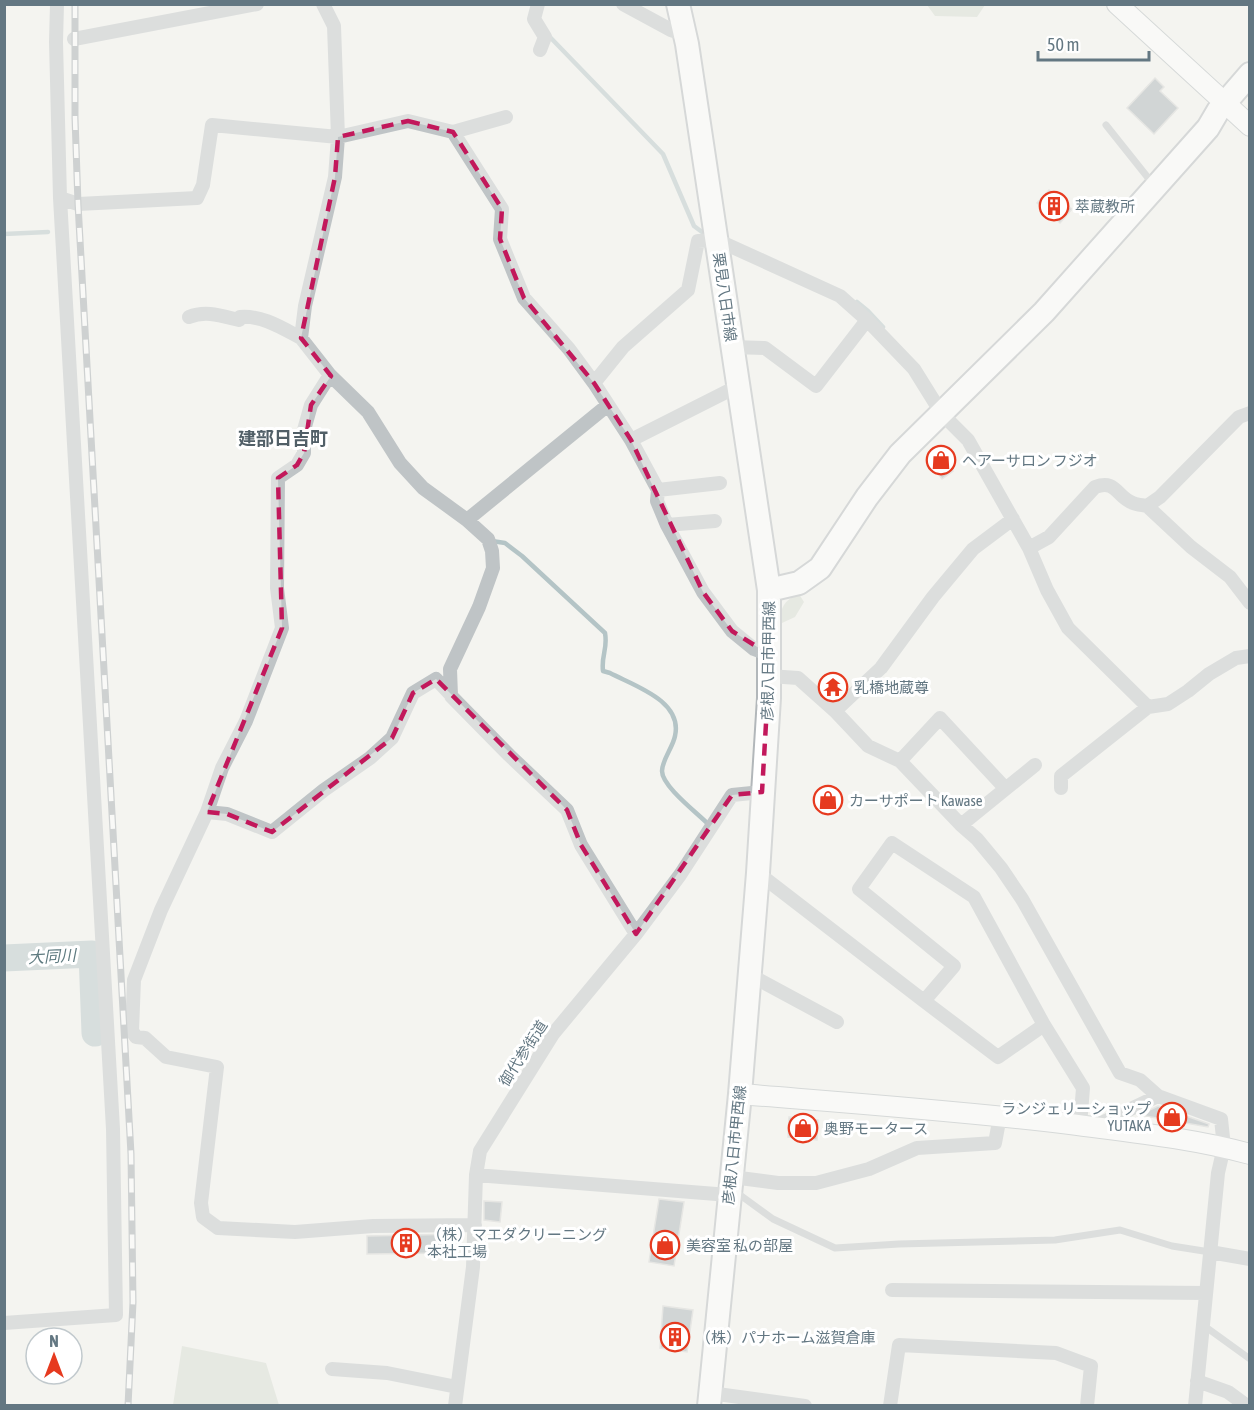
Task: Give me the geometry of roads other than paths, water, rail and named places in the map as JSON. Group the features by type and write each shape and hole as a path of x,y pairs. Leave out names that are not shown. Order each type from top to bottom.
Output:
{"main road":[{"name":"栗見八日市線","path":"678,4 687,44 769,590"},
{"name":"彦根八日市甲西線","path":"710,1399 740,1094 758,873 769,665 769,590 799,583 820,568 867,497 900,454 1044,312 1208,128 1250,74"}],"street":[{"path":"4,1323 116,1315 113,1129 60,198 57,4"},
{"path":"74,39 257,4"},
{"path":"301,338 305,306 335,177 338,137 334,26 323,4"},
{"path":"538,4 534,19 545,37 540,50"},
{"path":"623,4 683,34"},
{"path":"1117,4 1222,108 1250,139"},
{"path":"1222,108 1250,126"},
{"path":"60,198 78,204 197,198 203,185 212,125 338,137 408,121 453,132 506,117"},
{"path":"453,132 502,209 500,239 524,298 569,349 594,382 631,440 658,490 657,501 667,525 703,592 732,631 769,665 798,678 835,711 868,746 900,761 977,839 1017,891 1120,1073 1140,1080 1158,1096 1221,1119 1224,1147 1218,1173 1195,1406"},
{"path":"594,382 623,347 688,290 698,241 717,240 840,296 867,320 914,369 942,414 968,440 1029,548 1047,590 1068,628 1148,707"},
{"path":"189,316 209,313 239,320 240,317 249,316 260,318 301,338 330,375 368,412 400,463 423,488 467,520 488,539 492,551 493,568 479,607 450,669 451,695"},
{"path":"732,347 765,348 816,387 867,320"},
{"path":"330,375 311,405 304,430 304,453 297,465 278,478 278,588 282,628 246,721 222,768 207,812 160,910 134,980 132,1031 135,1037 145,1038 166,1057 217,1067 201,1203 203,1217 218,1228 295,1232 373,1226 475,1225"},
{"path":"631,440 738,387"},
{"path":"467,520 608,405"},
{"path":"1147,506 1160,497 1239,417 1250,413"},
{"path":"658,490 720,483"},
{"path":"1029,548 1049,537 1095,487 1104,484 1132,503 1147,506 1191,547 1230,577 1250,603"},
{"path":"835,711 881,668 933,597 973,549 1013,519"},
{"path":"667,525 715,521"},
{"path":"1061,788 1061,776 1148,707 1168,704 1209,674 1236,658 1250,656"},
{"path":"207,812 227,814 272,832 324,790 370,758 392,738 413,693 436,679 509,755 567,810 581,845 636,934"},
{"path":"900,761 940,718 1005,788"},
{"path":"961,825 1035,765"},
{"name":"御代参街道","path":"455,1406 473,1267 476,1175 480,1151 553,1034 636,934 680,874 732,795 762,792"},
{"path":"924,1001 954,966 859,889 892,843 974,897 1044,1025 1083,1088 1087,1126"},
{"path":"758,873 998,1057 1044,1025"},
{"path":"750,975 837,1022"},
{"path":"740,1094 1000,1116 1087,1126 1224,1147 1250,1154"},
{"path":"1087,1126 1158,1096"},
{"path":"476,1175 730,1186 816,1183 869,1169 917,1148 994,1143 1000,1116"},
{"path":"1210,1252 1250,1259"},
{"path":"892,1290 1206,1293"},
{"path":"890,1406 899,1345 1056,1353 1092,1366 1087,1406"},
{"path":"332,1369 387,1373 457,1387"},
{"path":"1197,1381 1228,1392 1247,1406"},
{"path":"710,1399 805,1406"}],"lane":[{"path":"1106,125 1156,186"},
{"path":"730,1186 773,1219 835,1248 1055,1240 1120,1230 1172,1246 1210,1252"},
{"path":"1202,1324 1250,1359"}],"waterway":[{"path":"547,34 663,154 694,226 702,232"},
{"path":"4,234 48,232"},
{"path":"857,302 883,327"},
{"path":"492,541 505,543 522,556 605,633 603,671 644,689 665,704 672,713 676,724 675,736 662,767 663,777 673,791 707,823"},
{"name":"大同川","path":"4,958 92,954 95,1033"}],"railway":[{"path":"75,4 78,204 131,1154 133,1302 128,1406"}],"place":[{"name":"萃蔵教所","path":"1054,206"},
{"name":"ヘアーサロン フジオ","path":"941,460"},
{"name":"乳橋地蔵尊","path":"833,687"},
{"name":"カーサポート Kawase","path":"828,800"},
{"name":"ランジェリーショップ YUTAKA","path":"1172,1117"},
{"name":"奥野モータース","path":"803,1128"},
{"name":"（株）マエダクリーニング 本社工場","path":"406,1243"},
{"name":"美容室 私の部屋","path":"665,1245"},
{"name":"（株）パナホーム滋賀倉庫","path":"675,1337"}],"district":[{"name":"建部日吉町","path":"283,438"}]}
